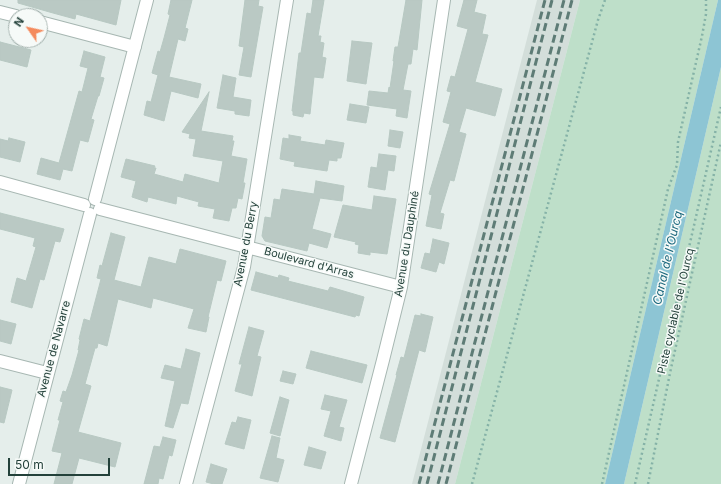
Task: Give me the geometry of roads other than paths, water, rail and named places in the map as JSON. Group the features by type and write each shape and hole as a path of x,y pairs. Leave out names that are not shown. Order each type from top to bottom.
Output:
{"street":[{"name":"Avenue de Navarre","path":"19,484 147,0"},
{"name":"Avenue du Berry","path":"186,484 244,267 287,0"},
{"name":"Avenue du Dauphiné","path":"351,484 401,287 444,0"},
{"path":"48,24 135,47"},
{"name":"Boulevard d'Arras","path":"0,182 401,287"},
{"path":"0,361 48,374"}],"water":[{"name":"Canal de l'Ourcq","path":"718,0 721,0 721,67 624,484 605,484"}],"railway":[{"path":"419,484 545,0"},
{"path":"427,484 552,0"},
{"path":"438,484 564,0"},
{"path":"446,484 572,0"}]}
